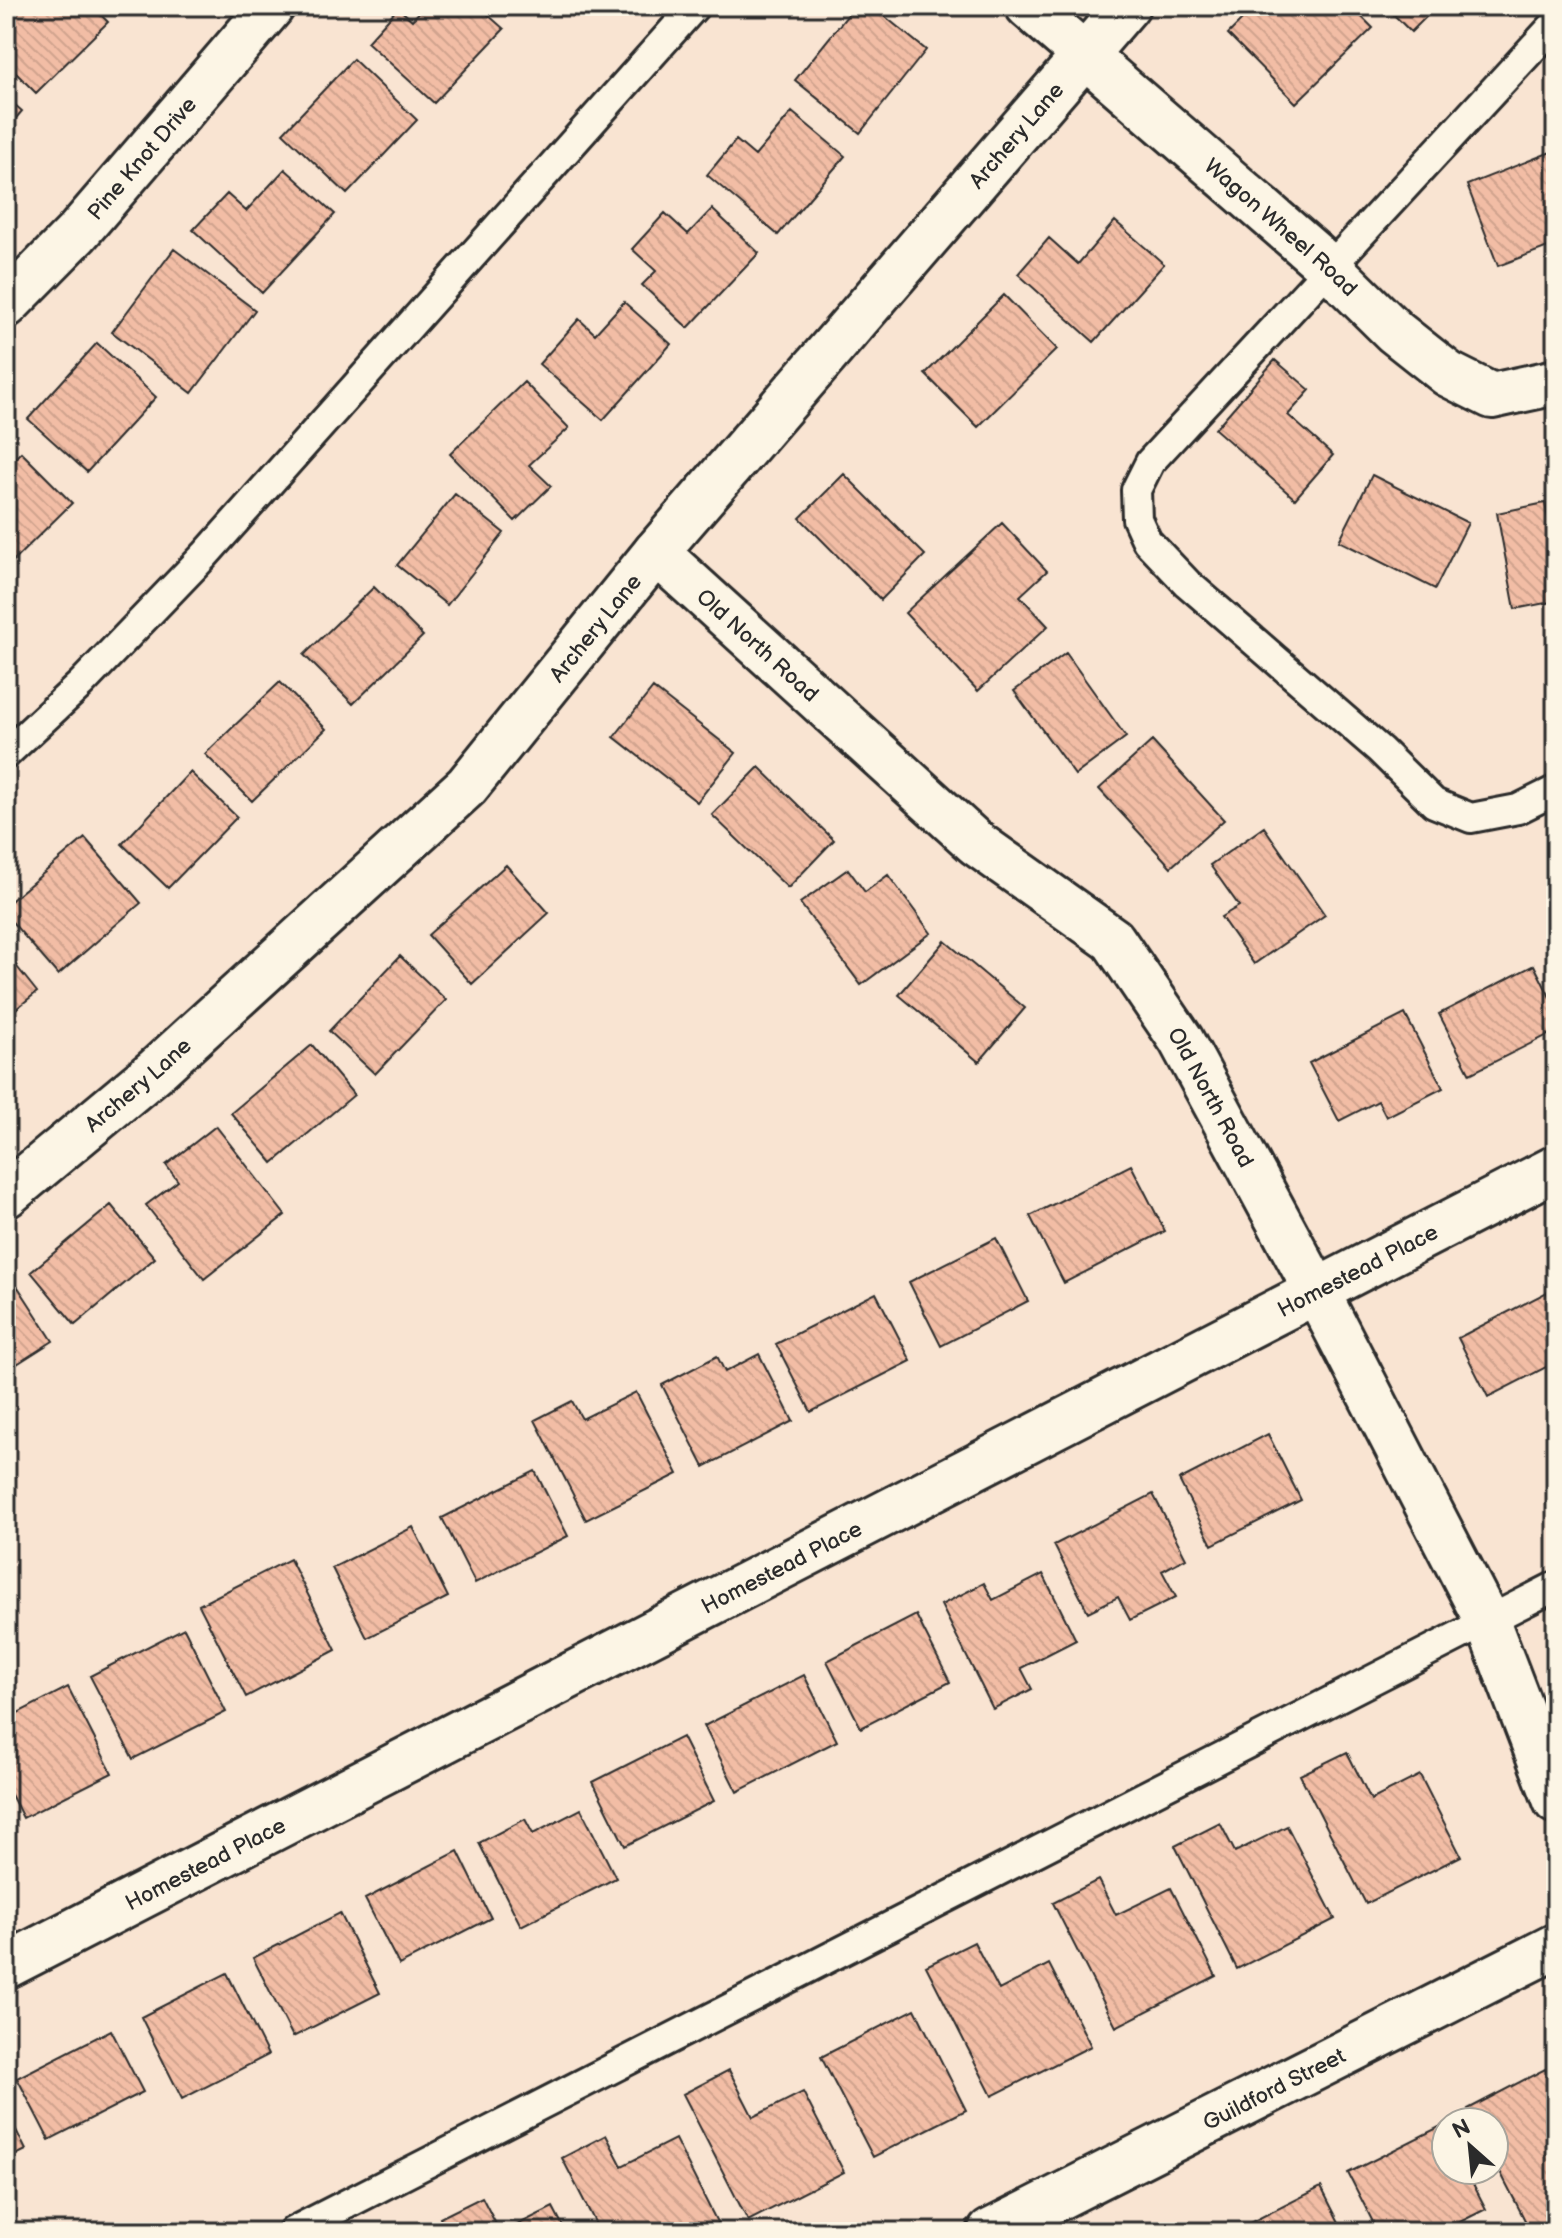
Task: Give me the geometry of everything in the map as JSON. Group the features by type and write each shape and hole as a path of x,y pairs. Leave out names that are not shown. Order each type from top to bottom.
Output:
{"street":[{"name":"Pine Knot Drive","path":"6,305 77,233 272,6"},
{"name":"Wagon Wheel Road","path":"1028,6 1330,268 1395,332 1448,374 1492,396 1556,382"},
{"name":"Archery Lane","path":"6,1195 155,1071 467,786 656,552 1127,6"},
{"name":"Old North Road","path":"656,552 976,843 1113,940 1181,1040 1317,1292 1487,1621 1556,1801"},
{"name":"Homestead Place","path":"6,1966 1556,1168"},
{"name":"Guildford Street","path":"990,2232 1556,1946"}],"lane":[{"path":"6,754 81,684 205,555 695,6"},
{"path":"1556,23 1150,462 1136,490 1137,519 1147,541 1187,583 1380,750 1434,803 1471,818 1518,809 1556,790"},
{"path":"292,2232 1556,1586"}],"building":[{"path":"17,6 92,6 108,22 36,93 6,63 6,16"},
{"path":"425,6 478,6 504,29 434,103 367,42 398,8 412,20"},
{"path":"855,6 872,6 926,50 860,133 795,80"},
{"path":"1256,6 1351,6 1373,28 1296,103 1228,34"},
{"path":"1385,6 1437,6 1411,32"},
{"path":"353,59 417,120 347,194 283,133"},
{"path":"6,97 22,111 6,130"},
{"path":"792,112 845,156 778,235 707,175 736,140 755,156"},
{"path":"1556,150 1556,244 1498,266 1467,185"},
{"path":"285,169 335,214 262,293 193,230 227,194 246,211"},
{"path":"712,209 759,253 688,328 642,285 656,271 632,249 665,213 688,234"},
{"path":"1115,221 1164,264 1094,342 1018,274 1049,238 1078,264"},
{"path":"174,249 255,310 192,393 112,332"},
{"path":"1004,295 1057,349 978,427 925,374"},
{"path":"624,302 671,344 603,420 539,364 579,319 595,334"},
{"path":"97,343 156,397 87,472 28,419"},
{"path":"1275,360 1310,390 1288,415 1333,455 1295,499 1215,429"},
{"path":"524,382 569,428 529,465 551,486 515,521 450,454"},
{"path":"21,452 72,503 6,568 6,467"},
{"path":"844,474 925,555 881,600 800,518"},
{"path":"1372,475 1468,523 1435,589 1339,541"},
{"path":"455,494 504,533 447,605 397,565"},
{"path":"1545,503 1549,524 1556,522 1556,601 1515,609 1497,513"},
{"path":"1002,523 1047,571 1020,596 1048,626 978,691 905,613"},
{"path":"374,587 423,636 353,704 304,655"},
{"path":"1066,653 1126,737 1075,775 1014,691"},
{"path":"280,682 326,729 252,801 205,754"},
{"path":"653,688 736,753 697,802 614,737"},
{"path":"1152,741 1224,820 1171,867 1099,789"},
{"path":"759,767 834,840 788,888 712,815"},
{"path":"190,772 237,817 168,888 122,844"},
{"path":"1264,827 1325,915 1254,964 1221,917 1239,906 1210,865"},
{"path":"85,838 141,903 58,975 6,915 6,905"},
{"path":"506,865 549,913 472,984 428,935"},
{"path":"848,869 865,892 888,875 931,933 861,985 800,903"},
{"path":"945,941 1025,1008 979,1062 899,995"},
{"path":"6,953 37,992 6,1017"},
{"path":"400,956 446,1000 375,1074 329,1031"},
{"path":"1534,965 1556,1009 1556,1031 1470,1074 1439,1014"},
{"path":"1405,1014 1443,1088 1386,1117 1378,1101 1339,1121 1309,1063"},
{"path":"312,1045 354,1095 273,1163 231,1113"},
{"path":"216,1126 285,1215 204,1279 146,1205 178,1181 166,1165"},
{"path":"1131,1165 1165,1231 1064,1283 1030,1216"},
{"path":"111,1205 155,1258 75,1325 31,1272"},
{"path":"996,1238 1028,1301 941,1346 909,1282"},
{"path":"18,1287 53,1341 6,1371 6,1295"},
{"path":"1547,1292 1556,1310 1556,1362 1488,1397 1458,1338"},
{"path":"876,1293 911,1361 811,1412 776,1344"},
{"path":"759,1354 793,1421 704,1467 662,1385 717,1356 725,1372"},
{"path":"636,1392 678,1474 586,1520 535,1420 572,1401 582,1419"},
{"path":"1268,1434 1301,1500 1212,1545 1179,1480"},
{"path":"535,1471 568,1536 475,1583 442,1518"},
{"path":"1153,1494 1186,1558 1162,1571 1176,1597 1130,1620 1118,1597 1088,1612 1054,1545"},
{"path":"413,1527 448,1597 367,1638 332,1568"},
{"path":"290,1559 336,1650 246,1697 199,1605"},
{"path":"1043,1574 1076,1640 1021,1668 1032,1689 993,1709 941,1605 984,1583 993,1600"},
{"path":"916,1615 950,1682 861,1728 827,1661"},
{"path":"184,1628 226,1712 133,1759 90,1676"},
{"path":"804,1675 837,1741 737,1792 704,1726"},
{"path":"68,1687 112,1773 23,1818 6,1785 6,1719"},
{"path":"682,1737 714,1801 625,1846 593,1782"},
{"path":"1347,1752 1371,1800 1420,1775 1461,1856 1366,1904 1300,1775"},
{"path":"581,1809 616,1878 521,1926 479,1843 525,1819 533,1834"},
{"path":"1220,1823 1235,1852 1287,1826 1335,1919 1237,1969 1175,1846"},
{"path":"458,1851 491,1918 399,1965 365,1899"},
{"path":"1098,1880 1116,1915 1171,1888 1216,1976 1116,2027 1053,1903"},
{"path":"340,1913 380,1993 293,2037 253,1958"},
{"path":"974,1942 999,1990 1049,1964 1091,2046 992,2096 926,1966"},
{"path":"227,1973 268,2055 182,2099 141,2017"},
{"path":"915,2009 966,2110 873,2157 821,2057"},
{"path":"111,2030 143,2092 49,2140 17,2078"},
{"path":"1545,2069 1556,2092 1556,2228 1548,2232 1531,2232 1507,2186 1510,2186 1510,2106 1474,2106"},
{"path":"729,2070 753,2117 803,2092 844,2172 748,2221 683,2094"},
{"path":"6,2110 26,2150 6,2160"},
{"path":"1430,2132 1430,2186 1474,2186 1486,2209 1440,2232 1378,2232 1348,2173"},
{"path":"606,2135 622,2166 675,2139 722,2232 600,2232 562,2158"},
{"path":"1321,2187 1344,2232 1232,2232"},
{"path":"482,2197 500,2232 447,2232 440,2218"},
{"path":"553,2207 566,2232 503,2232"}]}
